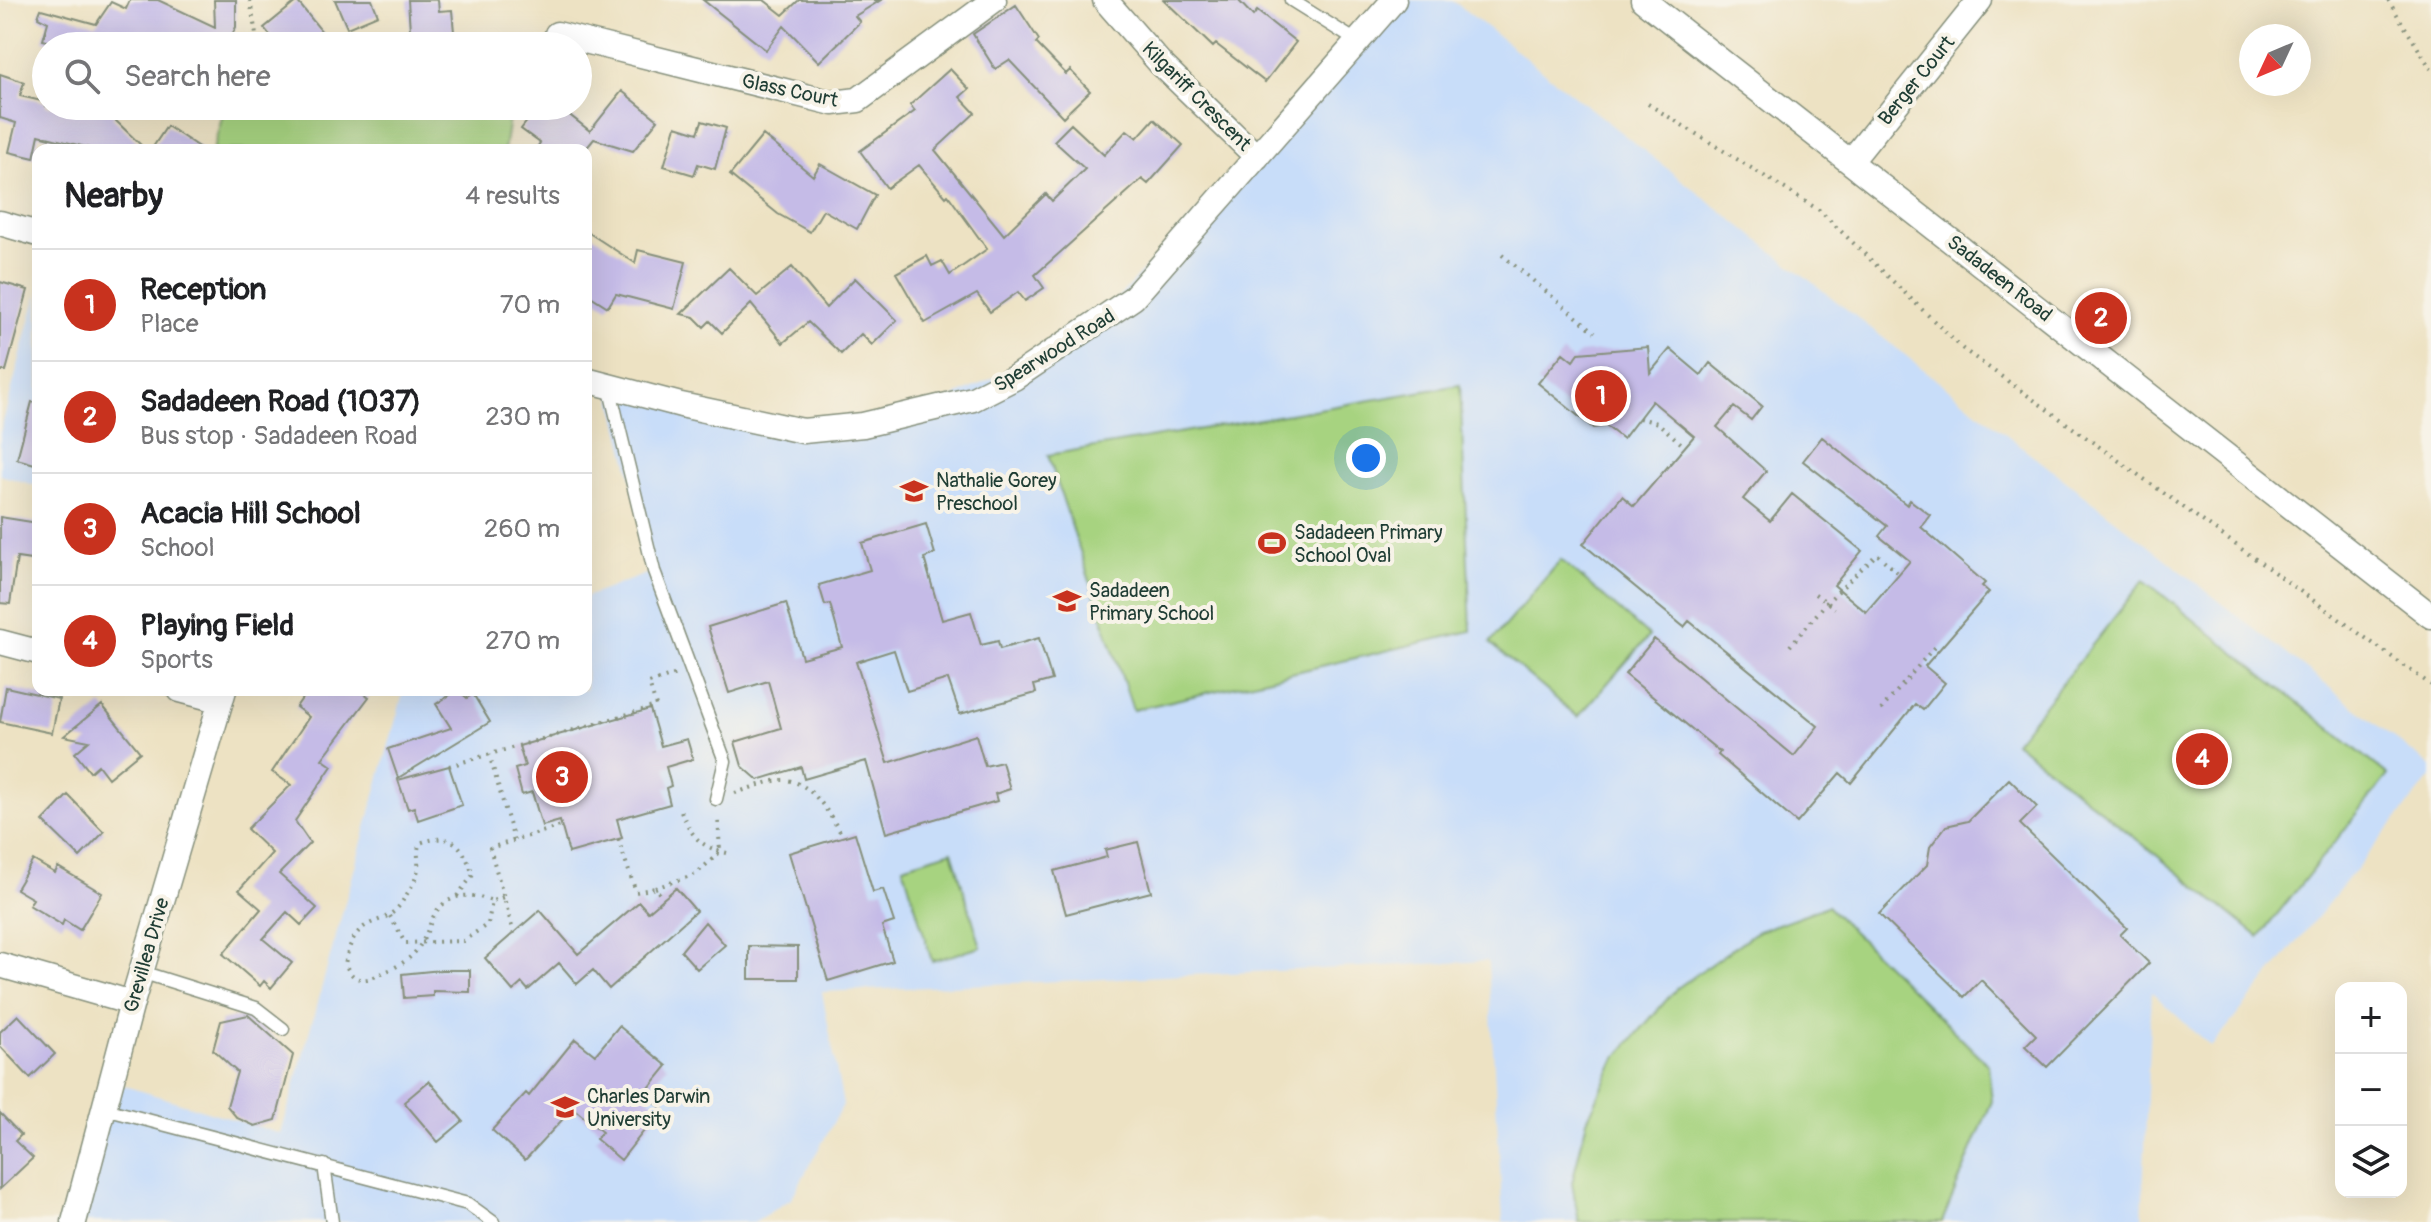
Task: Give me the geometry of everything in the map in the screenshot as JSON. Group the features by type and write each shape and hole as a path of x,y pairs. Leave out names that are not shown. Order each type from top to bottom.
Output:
{"street":[{"name":"Glass Court","path":"592,43 833,103 858,100 994,0"},
{"name":"Kilgariff Crescent","path":"1105,0 1160,63 1257,157"},
{"name":"Spearwood Road","path":"598,383 803,431 863,425 973,399 1037,364 1133,298 1394,0"},
{"name":"Sadadeen Road","path":"1643,0 2431,616"},
{"name":"Berger Court","path":"1851,161 1980,0"},
{"path":"0,223 32,232"},
{"path":"0,642 32,650"},
{"name":"Grevillea Drive","path":"74,1222 132,1003 222,696"},
{"path":"0,965 132,1003"}],"lane":[{"path":"1291,0 1358,42"},
{"path":"598,383 654,571 725,761 716,799"},
{"path":"141,972 256,1008 283,1029"},
{"path":"105,1109 468,1204 493,1222"},
{"path":"324,1165 332,1222"}],"path":[{"path":"250,0 256,32"},
{"path":"2388,0 2431,69"},
{"path":"1648,104 1819,210 1963,349 2431,685"},
{"path":"1502,255 1595,332"},
{"path":"1639,418 1658,423 1684,446"},
{"path":"1790,646 1827,602 1877,554 1899,574"},
{"path":"1815,594 1835,608"},
{"path":"1881,710 1936,645"},
{"path":"449,766 656,706 649,683 691,670"},
{"path":"489,754 515,840"},
{"path":"720,852 716,799 783,780 795,783 826,808 842,835"},
{"path":"681,811 693,834 708,850 732,854"},
{"path":"514,934 490,848 561,826"},
{"path":"438,837 449,839 460,847 473,875 457,896 437,909 411,958 365,980 355,979 345,964 355,935 367,922 390,916 416,877 420,843 438,837"},
{"path":"618,839 636,892 696,874 720,852"},
{"path":"655,888 663,898"},
{"path":"457,896 476,895 492,901 504,897"},
{"path":"390,916 405,943 463,941 488,924 492,901"}],"shaded area":[{"path":"1394,0 1452,0 2431,767 2431,777 2211,1047 2151,992 2142,1222 1503,1222 1488,961 822,992 843,1105 791,1199 754,1222 74,1222 112,1082 281,1134 402,696 592,696 592,595 654,571 609,386 803,431 918,414 1083,335"},
{"path":"32,313 32,484 0,475 0,433"}],"green space":[{"path":"221,120 509,120 505,144 215,144"},
{"name":"Sadadeen Primary School Oval","path":"1460,385 1471,631 1133,710 1048,455"},
{"path":"1561,560 1649,636 1578,717 1490,643"},
{"path":"2144,580 2388,775 2259,937 2015,742"},
{"path":"952,851 981,947 932,961 903,866"},
{"path":"1827,906 1988,1065 1992,1101 1942,1222 1579,1222 1572,1183 1587,1120 1616,1058 1676,989 1756,932"}],"building":[{"path":"130,0 158,0 215,27 214,0 236,0 236,27 234,32 45,32 48,22 38,17 41,9 96,24 111,2 126,9"},
{"path":"335,0 372,0 378,15 347,28"},
{"path":"408,0 438,0 439,11 452,10 454,32 410,32"},
{"path":"703,0 764,0 783,15 799,0 881,0 855,16 860,22 819,62 784,26 766,50"},
{"path":"1164,0 1238,0 1253,16 1257,11 1296,42 1265,82 1216,44 1213,47"},
{"path":"297,1 322,32 267,32 264,28"},
{"path":"1016,5 1039,40 1036,43 1066,74 1070,70 1090,91 1063,117 1009,60 995,69 973,34"},
{"path":"950,69 969,89 960,97 975,113 935,150 1004,235 1046,194 1052,201 1085,169 1054,141 1071,124 1104,155 1127,130 1137,138 1154,119 1183,145 1148,184 1142,179 1035,275 1044,288 1025,301 1018,292 990,312 977,294 925,323 896,273 927,256 932,266 942,261 950,275 987,249 948,195 946,197 919,165 887,188 860,151 915,111 910,105"},
{"path":"0,74 24,82 20,96 32,99 32,120 115,120 140,144 74,144 39,135 37,144 32,144 32,158 9,152 16,123 0,118"},
{"path":"622,91 658,120 633,151 594,139 590,144 539,144 521,129 528,120 576,120 590,131"},
{"path":"702,121 726,128 715,169 698,164 694,175 664,166 676,126 698,133"},
{"path":"167,126 194,144 155,144"},
{"path":"763,135 813,176 820,164 875,195 857,229 823,210 810,232 778,214 730,175"},
{"path":"592,235 635,263 638,250 686,262 674,309 616,294 608,307 592,297"},
{"path":"792,267 826,308 855,278 897,320 872,345 861,334 841,354 808,322 783,343 751,304 722,333 710,321 704,327 694,317 681,314 729,268 757,296"},
{"path":"0,282 28,290 6,371 0,371"},
{"path":"1648,347 1650,373 1670,349 1701,375 1710,363 1762,406 1751,420 1734,407 1717,427 1766,471 1743,499 1770,521 1792,494 1862,551 1834,585 1866,612 1910,561 1879,536 1887,526 1803,461 1822,437 1907,505 1910,500 1930,515 1921,527 1985,583 1982,586 1989,592 1925,666 1945,683 1923,710 1915,704 1851,783 1840,773 1797,823 1718,755 1720,752 1625,674 1654,639 1794,756 1818,726 1689,621 1684,627 1583,544 1622,496 1634,506 1694,436 1652,401 1623,439 1606,426 1593,428 1538,383 1563,353 1573,361 1579,353"},
{"path":"32,402 32,463 17,459"},
{"path":"0,517 32,522 32,560 17,558 10,604 0,603"},
{"name":"Sadadeen Primary School","path":"926,524 935,554 924,558 942,620 971,612 981,645 998,641 1000,649 1039,638 1052,680 1034,685 1036,693 960,714 948,679 907,691 894,650 856,662 888,763 976,735 985,766 1002,762 1010,789 995,794 997,801 886,833 866,761 804,779 801,767 758,780 742,766 735,742 781,728 768,681 729,693 708,627 786,603 802,658 842,647 830,604 825,605 819,585 870,570 862,543"},
{"path":"6,687 32,693 32,696 59,699 52,733 0,722"},
{"path":"304,696 369,697 322,759 332,766 295,821 310,843 279,874 317,908 301,925 287,912 263,939 292,963 271,988 264,981 260,986 223,954 261,909 239,890 272,853 247,829 291,785 272,772 309,717 296,707"},
{"path":"449,696 474,696 490,722 398,778 388,749 451,728 436,704"},
{"path":"102,705 140,752 108,778 98,765 90,772 75,753 89,741 64,736"},
{"path":"650,709 661,746 687,739 693,759 666,767 671,786 666,788 670,804 617,819 622,838 569,853 560,821 542,826 532,792 522,795 515,769 525,766 519,746"},
{"path":"449,766 462,805 418,820 414,807 408,809 398,780"},
{"path":"2009,779 2037,807 2020,824 2127,928 2120,935 2149,963 2047,1067 2025,1046 2036,1035 1981,980 1964,997 1879,914 1927,865 1930,847 1946,826 1968,821"},
{"path":"68,795 104,832 80,857 43,821"},
{"path":"855,833 873,892 883,889 894,922 882,926 893,961 828,981 789,853"},
{"path":"1138,842 1151,892 1066,914 1054,871 1107,857 1105,850"},
{"path":"33,860 55,873 58,867 102,893 80,930 64,920 62,925 29,905 33,899 16,889"},
{"path":"676,888 696,911 609,989 593,970 577,984 559,963 528,990 522,983 513,991 485,958 540,910 578,954 639,902 648,912"},
{"path":"705,922 725,945 697,969 681,951"},
{"path":"749,946 798,947 798,979 749,979"},
{"path":"470,970 470,992 433,991 433,996 404,998 402,974"},
{"path":"18,1015 55,1054 30,1078 0,1046 0,1032"},
{"path":"248,1015 293,1055 276,1120 255,1126 237,1118 227,1106 237,1072 213,1050 221,1021"},
{"path":"619,1026 667,1066 644,1094 662,1108 621,1160 596,1139 602,1132 573,1108 525,1160 492,1130 526,1093 529,1096 575,1039 595,1055"},
{"path":"429,1081 463,1121 438,1142 404,1102"},
{"path":"0,1113 21,1135 15,1141 33,1158 0,1189"}],"place":[{"name":"Sadadeen Road (1037)","path":"2101,318"},
{"name":"Reception","path":"1601,396"},
{"name":"Nathalie Gorey Preschool","path":"914,491"},
{"name":"Sadadeen Primary School Oval","path":"1272,543"},
{"name":"Sadadeen Primary School","path":"1067,601"},
{"name":"Playing Field","path":"2202,759"},
{"name":"Acacia Hill School","path":"562,777"},
{"name":"Charles Darwin University","path":"565,1107"}]}
